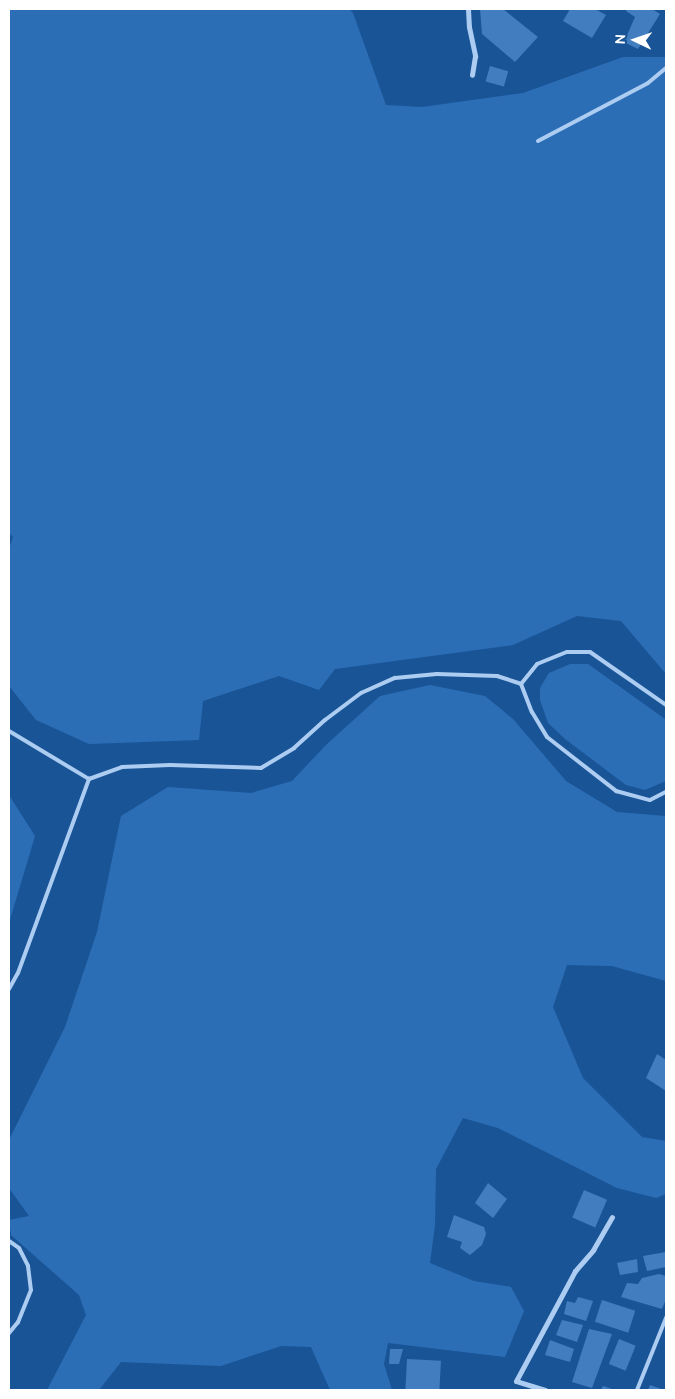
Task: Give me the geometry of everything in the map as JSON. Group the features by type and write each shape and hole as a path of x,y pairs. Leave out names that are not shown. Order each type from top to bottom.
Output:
{"street":[{"path":"468,9 469,27 475,56 472,75"},
{"path":"545,1390 516,1381 575,1271 593,1250 612,1216"}],"lane":[{"path":"538,141 648,83 666,68"},
{"path":"521,684 538,664 567,652 590,652 666,705"},
{"path":"9,988 18,973 89,779 122,767 170,765 261,768 294,748 325,720 361,693 395,678 446,674 497,676 521,684"},
{"path":"521,684 532,712 547,737 616,790 650,800 666,792"},
{"path":"9,731 89,779"},
{"path":"9,1240 19,1248 28,1266 31,1290 18,1322 9,1332"},
{"path":"637,1390 666,1318"}],"shaded area":[{"path":"9,9 349,9 353,13 386,105 422,107 523,93 623,57 666,57 666,674 621,621 577,616 513,645 335,669 319,690 279,676 203,701 199,740 89,744 36,720 9,686 9,549 13,537 9,533"},
{"path":"570,664 588,664 665,719 666,781 645,790 626,785 565,739 548,723 540,700 540,688 549,673"},
{"path":"430,685 485,696 513,719 566,781 617,812 666,816 666,981 612,966 567,965 553,1007 583,1078 642,1137 666,1141 666,1194 656,1198 617,1188 498,1128 463,1118 436,1169 435,1225 430,1263 474,1281 511,1287 524,1311 505,1357 388,1343 384,1364 392,1390 330,1390 311,1347 281,1346 221,1366 121,1362 99,1390 47,1390 86,1315 79,1295 11,1235 9,1220 29,1216 9,1188 9,1140 65,1027 97,932 121,816 168,787 251,793 292,781 326,745 380,696"},
{"path":"9,795 35,836 9,923"}],"building":[{"path":"480,9 503,9 538,37 515,62 482,34"},
{"path":"570,9 595,9 606,15 592,38 563,21"},
{"path":"627,9 652,9 660,14 638,49 624,42 635,17 626,11"},
{"path":"490,66 508,71 504,87 486,81"},
{"path":"657,1054 666,1060 666,1091 646,1078"},
{"path":"488,1183 507,1199 493,1218 475,1203"},
{"path":"584,1190 607,1200 595,1227 572,1218"},
{"path":"454,1215 484,1227 486,1234 482,1245 470,1255 460,1248 462,1242 447,1237"},
{"path":"666,1252 666,1267 647,1271 643,1256"},
{"path":"637,1259 638,1272 620,1275 617,1263"},
{"path":"659,1274 666,1276 666,1299 662,1309 621,1297 627,1283 638,1284 642,1278"},
{"path":"578,1297 593,1301 586,1321 564,1314 567,1301 575,1303"},
{"path":"602,1300 635,1311 628,1333 595,1322"},
{"path":"562,1320 583,1325 577,1342 556,1335"},
{"path":"589,1329 612,1334 592,1388 572,1382"},
{"path":"619,1339 636,1346 626,1371 609,1364"},
{"path":"550,1340 574,1349 570,1362 545,1355"},
{"path":"390,1349 403,1349 399,1364 389,1364"},
{"path":"407,1359 441,1361 439,1390 405,1390"},
{"path":"650,1385 664,1390 648,1390"},
{"path":"603,1386 615,1390 601,1390"}]}
